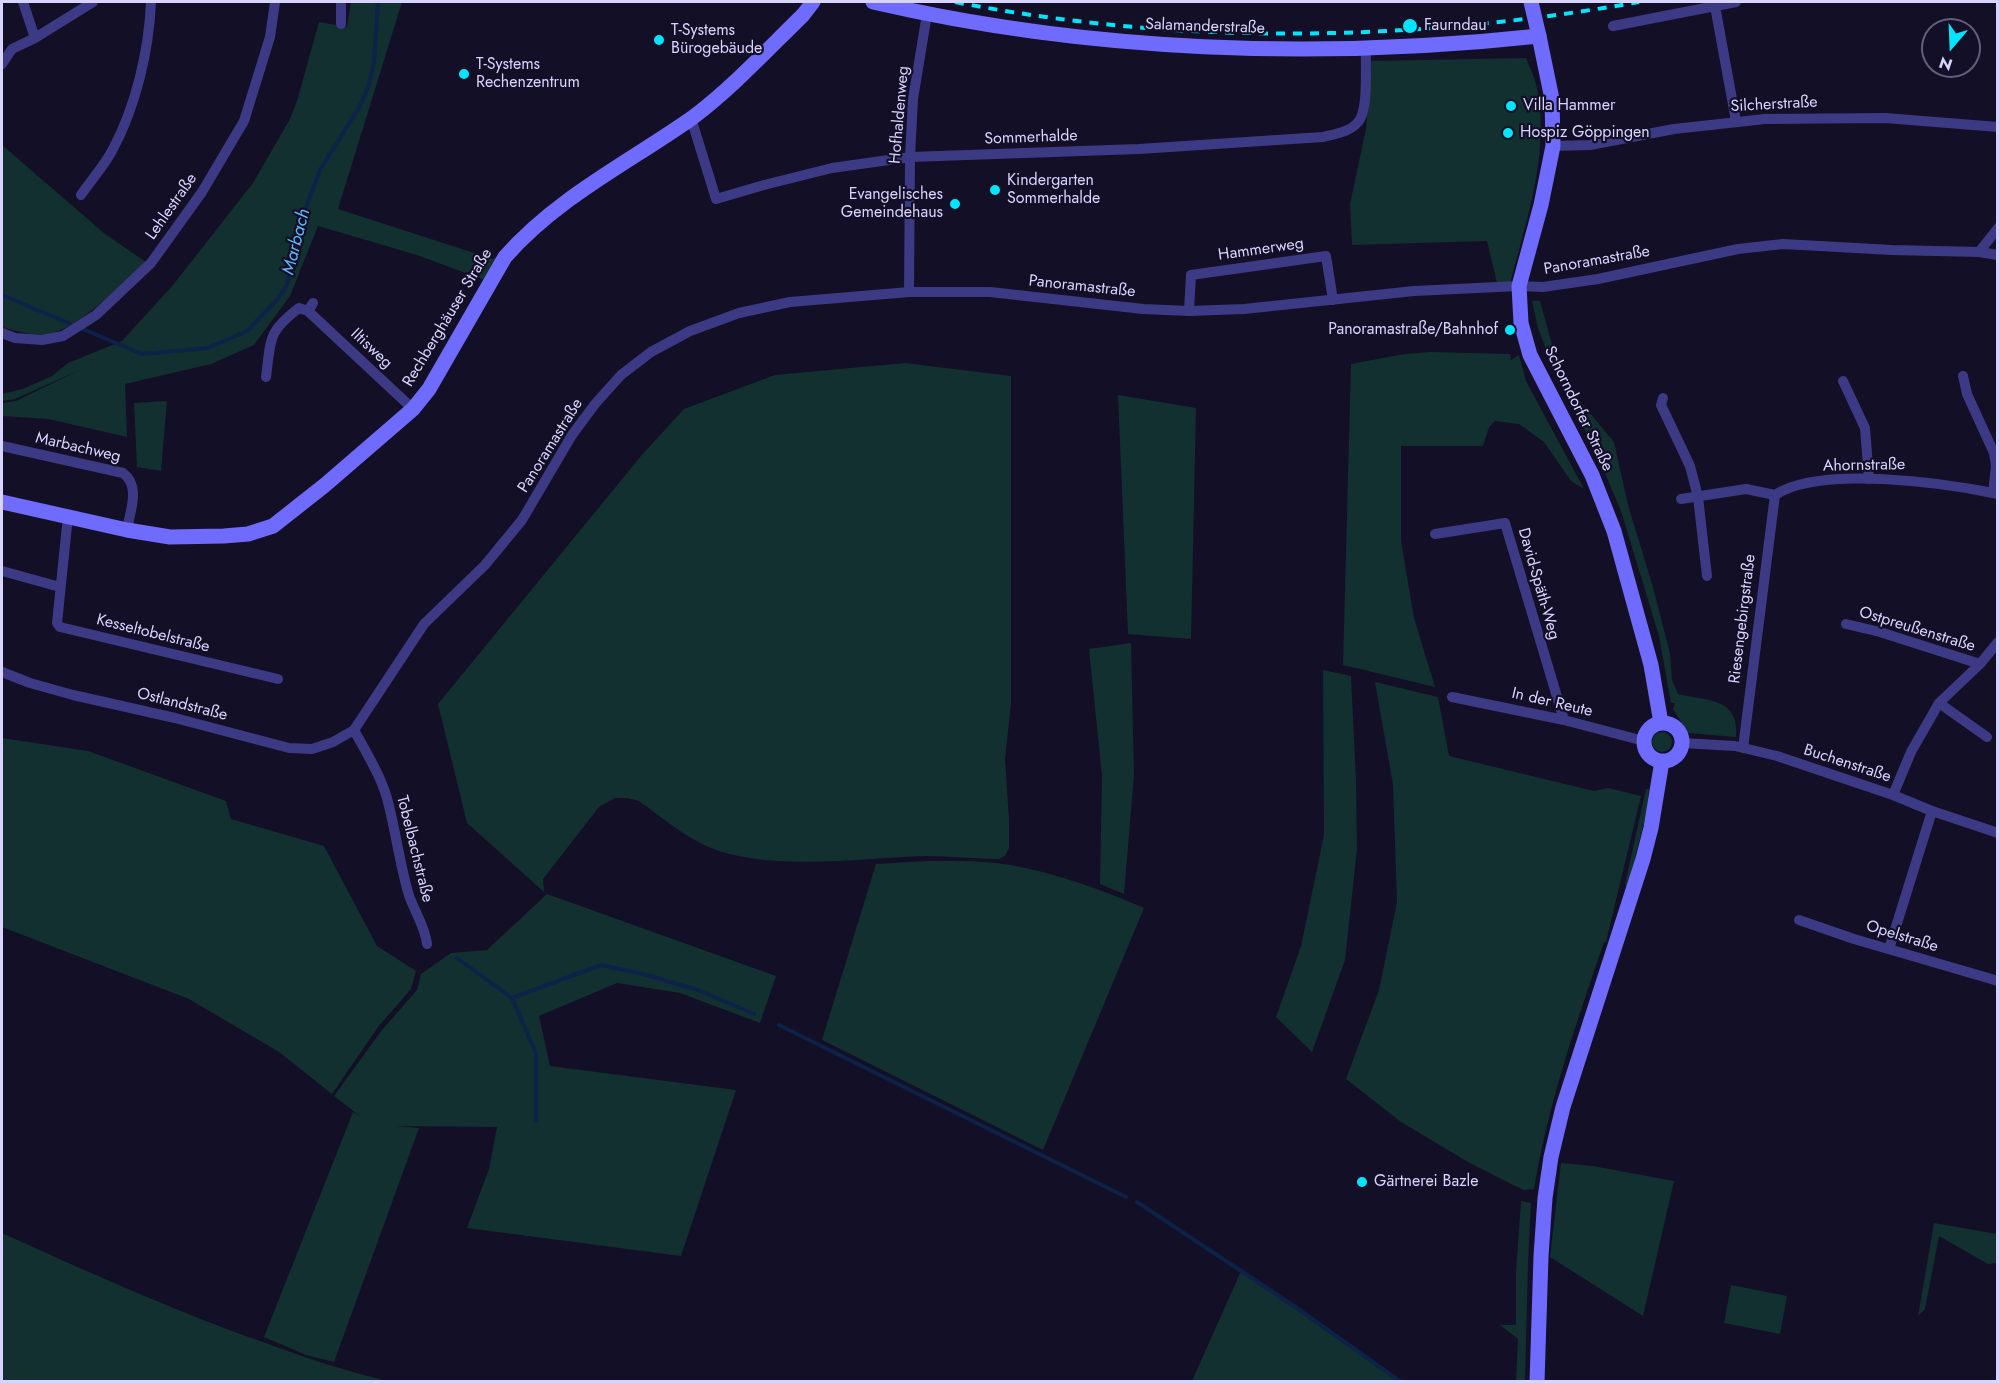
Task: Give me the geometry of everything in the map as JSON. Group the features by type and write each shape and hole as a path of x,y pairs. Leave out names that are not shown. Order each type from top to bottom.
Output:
{"street":[{"path":"23,2 35,38"},
{"path":"2,64 7,48 35,38 93,2"},
{"path":"81,195 113,151 136,92 150,28 151,2"},
{"name":"Lehlestraße","path":"2,333 15,338 42,340 63,336 96,315 152,263 202,192 244,121 270,37 274,2"},
{"path":"341,24 342,2"},
{"name":"Rechberghäuser Straße","path":"2,502 163,536 201,537 248,534 273,526 325,485 413,409 429,389 505,257 514,247 571,196 692,118 722,93 813,2"},
{"name":"Salamanderstraße","path":"873,2 989,26 1146,43 1366,48 1539,36"},
{"name":"Schorndorfer Straße","path":"1531,2 1549,80 1554,124 1560,147 1541,205 1519,286 1521,323 1530,355 1592,475 1614,531 1651,665 1661,723"},
{"path":"1613,26 1736,2"},
{"path":"1715,6 1736,121"},
{"name":"Hofhaldenweg","path":"909,292 909,157 913,99 927,14"},
{"name":"Sommerhalde","path":"692,118 716,199 832,168 909,157 1139,149 1323,137 1342,132 1358,122 1363,112 1366,48"},
{"name":"Silcherstraße","path":"1560,147 1582,146 1674,129 1736,121 1826,117 1885,118 1998,127"},
{"path":"1979,252 1998,228"},
{"name":"Panoramastraße","path":"354,730 424,624 484,565 522,520 572,435 621,375 651,352 690,331 739,313 790,302 909,292 990,292 1143,309 1189,311 1244,309 1414,291 1543,287 1738,249 1783,244 1979,252 1998,255"},
{"name":"Hammerweg","path":"1189,311 1191,275 1326,256 1333,300"},
{"name":"Iltisweg","path":"266,377 272,337 282,321 298,308 311,307 413,409"},
{"path":"1963,376 1967,394 1994,453 1995,494"},
{"path":"1843,381 1865,428 1869,479"},
{"path":"1663,398 1661,405 1690,466 1698,496 1707,576"},
{"name":"Marbachweg","path":"2,446 113,470 127,476 134,488 127,530"},
{"name":"Ahornstraße","path":"1775,495 1785,488 1799,484 1834,479 1942,483 1995,494"},
{"path":"1681,499 1746,489 1775,495"},
{"name":"Riesengebirgstraße","path":"1743,748 1775,495"},
{"name":"Kesseltobelstraße","path":"68,516 57,623 60,627 278,679"},
{"name":"David-Späth-Weg","path":"1435,534 1504,523 1564,720"},
{"path":"2,571 60,587"},
{"name":"Ostpreußenstraße","path":"1846,624 1880,632 1980,664"},
{"name":"Ostpreußenstraße","path":"1893,795 1911,752 1940,703 1980,664 1998,642"},
{"name":"Ostlandstraße","path":"2,672 30,683 289,748 312,748 333,742 354,730"},
{"name":"In der Reute","path":"1452,697 1564,720 1644,741"},
{"path":"1940,703 1987,737"},
{"path":"1661,723 1673,725 1681,734 1682,743 1675,757 1662,760 1652,757 1647,752 1644,741 1649,729 1661,723"},
{"name":"Tobelbachstraße","path":"354,730 375,768 389,804 405,882 412,907 426,933 428,944"},
{"name":"Buchenstraße","path":"1682,743 1743,748 1777,756 1998,833"},
{"path":"1537,1382 1541,1256 1545,1198 1551,1157 1563,1107 1643,859 1651,828 1662,760"},
{"path":"1889,949 1932,811"},
{"name":"Opelstraße","path":"1799,920 1998,981"}],"green space":[{"path":"351,2 402,2 338,209 493,259 514,247 490,282 417,255 318,226 290,296 254,345 211,364 125,384 127,437 48,419 2,416 2,403 16,401 80,370 15,399 2,401 2,394 23,389 52,376 68,363 122,341 173,285 253,183 290,119 319,22 347,27"},
{"path":"1526,58 1537,88 1541,138 1529,212 1510,284 1497,283 1487,241 1352,245 1350,204 1366,129 1371,61"},
{"path":"2,145 105,234 146,262 90,312 53,333 34,334 2,327"},
{"path":"1532,301 1540,301 1553,348 1574,394 1614,442 1628,505 1653,587 1670,654 1672,680 1678,694 1710,700 1727,708 1733,714 1736,737 1688,733 1673,709 1675,703 1671,703 1659,636 1621,511 1595,450 1553,368 1538,328"},
{"path":"1430,352 1510,354 1511,360 1519,355 1526,381 1584,489 1571,481 1544,442 1519,424 1495,421 1489,427 1483,446 1401,446 1401,541 1414,618 1435,687 1343,665 1351,364 1404,354"},
{"path":"905,363 1011,376 1011,704 1005,759 1009,848 1005,856 999,859 926,856 813,862 755,859 728,854 704,845 639,801 615,798 599,807 543,879 544,892 467,823 438,704 641,456 684,409 775,375"},
{"path":"1118,395 1196,408 1191,639 1128,634"},
{"path":"167,401 161,471 137,467 134,403"},
{"path":"1131,643 1134,775 1124,894 1100,884 1102,776 1089,649"},
{"path":"1323,670 1351,676 1357,849 1345,960 1312,1052 1276,1017 1301,946 1324,835"},
{"path":"1375,682 1438,697 1449,756 1594,791 1608,788 1641,796 1606,942 1604,942 1583,1003 1564,1064 1547,1126 1534,1189 1524,1190 1468,1162 1401,1122 1346,1079 1379,990 1397,902 1393,785"},
{"path":"1658,732 1666,732 1672,738 1672,746 1666,752 1658,752 1652,746 1652,738"},
{"path":"2,738 88,751 226,801 231,819 324,846 377,946 416,971 411,989 378,1027 332,1094 279,1052 189,999 2,927"},
{"path":"1646,789 1649,789 1647,811 1627,889 1625,884"},
{"path":"927,861 990,862 1028,868 1079,883 1144,908 1043,1150 822,1040 876,864"},
{"path":"547,894 776,976 760,1023 680,993 617,983 539,1016 550,1066 736,1090 681,1256 467,1228 489,1169 497,1127 396,1126 419,1128 334,1362 306,1355 264,1337 353,1112 361,1117 334,1096 382,1030 417,990 421,974 451,953 487,950"},
{"path":"1561,1163 1593,1166 1674,1181 1643,1316 1550,1257"},
{"path":"1521,1201 1531,1203 1525,1382 1516,1381 1518,1339 1500,1325 1516,1325 1516,1273"},
{"path":"1934,1223 1997,1234 1997,1263 1988,1264 1939,1236 1925,1309 1918,1316"},
{"path":"2,1233 203,1320 315,1360 388,1381 2,1381"},
{"path":"1241,1271 1398,1381 1192,1381"},
{"path":"1731,1285 1787,1296 1780,1334 1724,1323"}],"waterway":[{"name":"Marbach","path":"2,295 142,354 208,348 247,331 277,300 287,285 297,231 320,170 360,106 368,87 374,63 378,2"},
{"path":"457,958 512,998 601,965 698,990 754,1014"},
{"path":"512,998 536,1053 536,1121"},
{"path":"779,1025 1126,1197"},
{"path":"1137,1202 1294,1306 1401,1382"}],"railway":[{"path":"955,2 1040,16 1126,26 1212,32 1297,34 1469,25 1639,2"}],"place":[{"name":"Faurndau","path":"1410,26"},
{"name":"T-Systems Bürogebäude","path":"659,40"},
{"name":"T-Systems Rechenzentrum","path":"464,74"},
{"name":"Villa Hammer","path":"1511,106"},
{"name":"Hospiz Göppingen","path":"1508,133"},
{"name":"Kindergarten Sommerhalde","path":"995,190"},
{"name":"Evangelisches Gemeindehaus","path":"955,204"},
{"name":"Panoramastraße/Bahnhof","path":"1510,330"},
{"name":"Gärtnerei Bazle","path":"1362,1182"}]}
